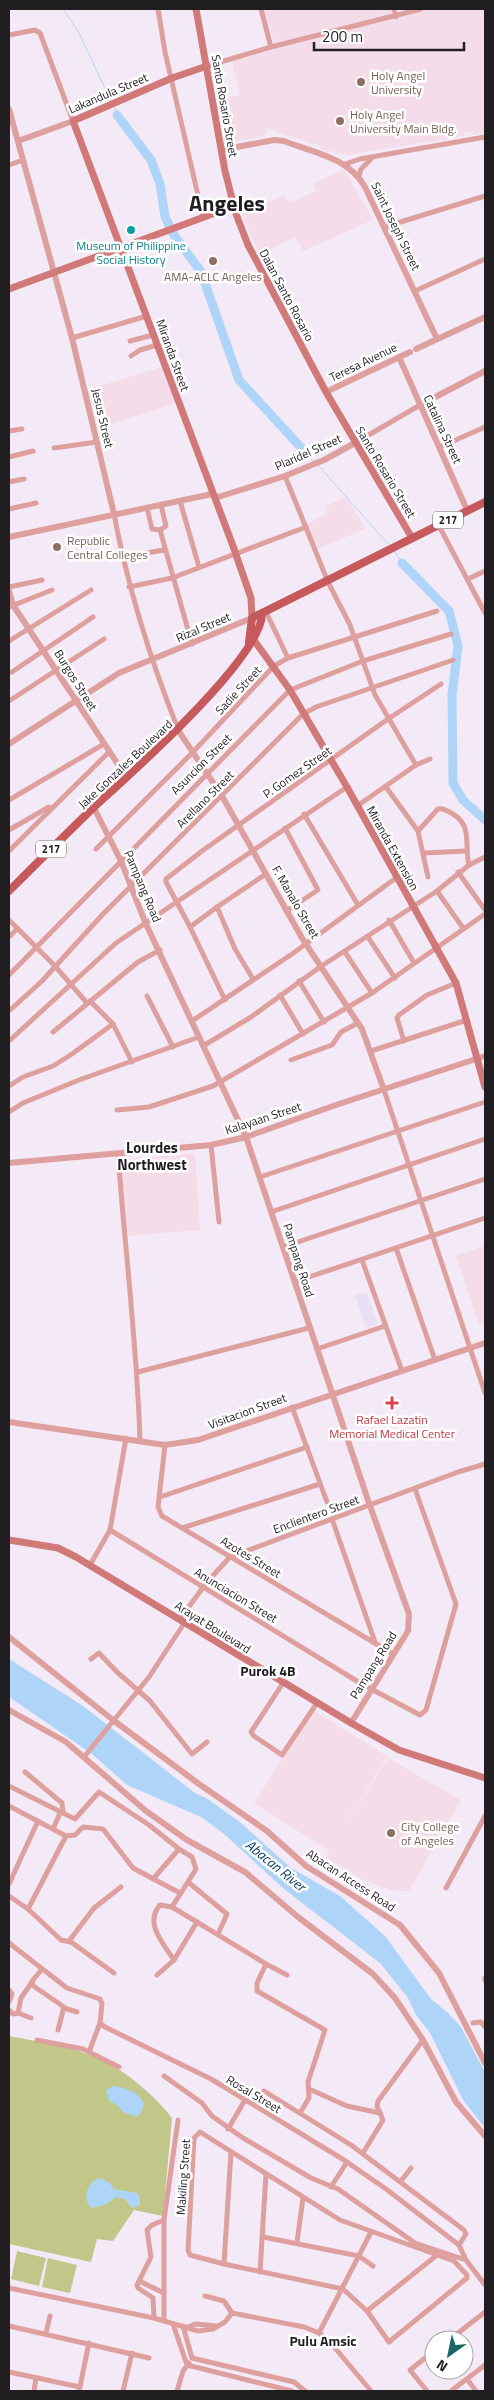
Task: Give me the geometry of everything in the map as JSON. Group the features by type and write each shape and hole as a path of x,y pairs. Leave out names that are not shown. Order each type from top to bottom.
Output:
{"main road":[{"name":"Santo Rosario Street","path":"196,9 221,150 234,206"},
{"name":"Lakandula Street","path":"73,121 172,78 207,66"},
{"name":"Miranda Street","path":"73,121 122,247 235,553 251,598 252,618"},
{"path":"9,289 234,206"},
{"name":"Dalan Santo Rosario","path":"234,206 248,245 326,392"},
{"name":"Santo Rosario Street","path":"326,392 412,538"},
{"name":"217","path":"412,538 485,502"},
{"name":"Rizal Street","path":"252,618 328,582 412,538"},
{"name":"Miranda Street","path":"251,598 264,613"},
{"name":"Jake Gonzales Boulevard","path":"9,891 178,730 249,646 264,613"},
{"name":"Jake Gonzales Boulevard","path":"252,618 252,637"},
{"name":"Miranda Extension","path":"252,637 290,690 347,787 456,983 485,1087"},
{"name":"Arayat Boulevard","path":"9,1540 58,1548 90,1565 283,1683 399,1750 485,1778"}],"street":[{"path":"158,9 203,217"},
{"path":"261,9 271,47"},
{"path":"394,9 396,17"},
{"path":"207,66 271,47 396,17 421,9"},
{"path":"9,35 37,30 73,121"},
{"name":"Jesus Street","path":"9,109 72,338 114,514 129,587 151,660 178,730"},
{"name":"Lakandula Street","path":"18,141 73,121"},
{"path":"345,164 485,137"},
{"name":"Saint Joseph Street","path":"221,150 274,140 345,164 358,176 437,339"},
{"path":"358,176 362,167 372,158"},
{"path":"9,165 23,160"},
{"path":"384,227 485,196"},
{"path":"415,291 485,258"},
{"path":"72,338 147,316"},
{"name":"Teresa Avenue","path":"326,392 437,339 484,319"},
{"path":"130,341 153,335"},
{"path":"131,356 140,350 157,345"},
{"name":"Catalina Street","path":"399,357 467,510"},
{"name":"Plaridel Street","path":"9,537 114,514 214,496 285,476 324,460 485,371"},
{"path":"440,447 485,427"},
{"path":"9,431 22,428"},
{"path":"54,448 97,442"},
{"path":"9,456 33,451"},
{"path":"285,476 328,582 355,637 373,686 388,719 416,765"},
{"path":"9,482 24,479"},
{"path":"180,501 199,567"},
{"path":"9,508 36,503"},
{"path":"147,508 152,529 160,530 166,526 161,505"},
{"path":"438,524 485,613"},
{"path":"129,587 172,578 306,527"},
{"path":"160,530 164,550 192,644"},
{"path":"122,557 164,550"},
{"path":"468,579 485,571"},
{"path":"9,587 42,580"},
{"path":"11,606 52,590"},
{"path":"9,641 91,590"},
{"name":"Burgos Street","path":"9,591 11,606 44,650 127,778"},
{"name":"Sadie Street","path":"96,849 192,753 274,666 288,658 437,611"},
{"path":"264,613 288,658"},
{"path":"12,672 93,617"},
{"name":"Rizal Street","path":"9,744 119,674 252,618"},
{"name":"Asuncion Street","path":"9,975 205,773 290,690 363,661 451,634"},
{"path":"9,700 104,639"},
{"name":"Arellano Street","path":"9,1011 303,714 316,707 373,686 453,660"},
{"name":"P. Gomez Street","path":"177,902 166,882 166,878 388,719 442,684"},
{"name":"F. Manalo Street","path":"178,730 222,796 286,911 320,967 358,1023 371,1051 384,1090"},
{"path":"9,800 104,744"},
{"path":"9,851 54,804 109,752"},
{"path":"356,806 416,765 430,759"},
{"path":"9,1041 116,943 304,814 347,787"},
{"path":"386,787 418,832 428,877"},
{"path":"9,830 54,804"},
{"name":"Pampang Road","path":"94,808 121,861 145,922 160,950 246,1138 370,1506 410,1614 408,1631 351,1723"},
{"path":"418,832 438,809 443,808 461,819 467,838 466,851 469,864"},
{"path":"304,814 358,905"},
{"path":"285,828 318,890 286,911"},
{"path":"424,853 466,851"},
{"path":"203,1046 251,1017 320,967 368,937 389,920 437,891 469,864 485,857"},
{"path":"117,1110 149,1107 220,1082 372,994 395,978 485,912 458,872"},
{"path":"190,927 266,874"},
{"path":"192,1020 225,1000 396,878"},
{"path":"437,891 464,928"},
{"path":"177,902 203,959 225,1000"},
{"path":"217,907 235,949 253,979"},
{"path":"9,920 55,966 70,984 113,1024 132,1062"},
{"path":"389,920 414,963"},
{"path":"9,937 17,929"},
{"path":"368,937 395,978"},
{"path":"53,1032 138,962 160,950"},
{"path":"345,952 372,994"},
{"path":"299,982 324,1022"},
{"path":"404,1041 398,1024 399,1015 427,995 456,983"},
{"path":"147,996 173,1047"},
{"path":"280,996 303,1034"},
{"path":"371,1051 467,1020"},
{"path":"291,1060 332,1045 341,1032 358,1023"},
{"path":"9,1086 23,1077 53,1066 113,1024"},
{"path":"9,1112 23,1103 79,1080 199,1036"},
{"name":"Kalayaan Street","path":"9,1162 211,1145 246,1138 336,1105 485,1056"},
{"path":"384,1090 484,1385 485,1393"},
{"path":"260,1177 485,1102"},
{"path":"271,1212 485,1139"},
{"path":"211,1145 219,1222"},
{"path":"118,1154 124,1242 128,1261 138,1372 140,1440"},
{"path":"283,1247 485,1179"},
{"path":"294,1282 485,1218"},
{"path":"396,1248 435,1360"},
{"path":"362,1260 402,1371"},
{"path":"317,1349 385,1326"},
{"path":"138,1372 310,1328"},
{"name":"Visitacion Street","path":"9,1422 165,1444 198,1440 485,1343"},
{"path":"292,1407 327,1502"},
{"path":"90,1565 110,1530 126,1438"},
{"name":"Azotes Street","path":"165,1444 159,1513 392,1654"},
{"path":"160,1497 307,1446"},
{"name":"Enclientero Street","path":"112,1721 149,1677 204,1586 230,1557 485,1464"},
{"path":"182,1528 320,1484"},
{"name":"Anunciacion Street","path":"110,1530 371,1689 420,1715 424,1713 427,1704 456,1604 415,1489"},
{"path":"332,1519 375,1642"},
{"name":"Abacan Access Road","path":"9,1636 112,1721 268,1831 312,1870 400,1925 439,1973 485,2064"},
{"path":"91,1659 96,1654 101,1654 116,1672 150,1701 192,1754 207,1742"},
{"path":"283,1683 251,1732 282,1755 317,1703"},
{"path":"9,1710 86,1755 146,1811 187,1840 246,1872 298,1917 373,1974 395,1998 424,2040 452,2095 485,2136"},
{"path":"86,1755 112,1721"},
{"path":"25,1772 62,1803 62,1812 53,1829"},
{"path":"9,1786 77,1819 98,1792 149,1825 192,1857 196,1865 195,1872 172,1907"},
{"path":"9,1806 53,1829 65,1838"},
{"path":"446,1888 485,1816"},
{"path":"9,1884 38,1822"},
{"path":"28,1909 65,1838 75,1835 83,1827 103,1828 133,1868 180,1893"},
{"path":"153,1878 179,1849"},
{"path":"188,1882 227,1914 218,1934"},
{"path":"69,1941 94,1908 121,1886"},
{"path":"9,1896 28,1909 61,1940 69,1941 114,1973"},
{"path":"174,1960 156,1931 152,1917 160,1905 172,1907 287,1975"},
{"path":"157,1975 174,1960 197,1922"},
{"path":"9,1943 68,1988 100,1999 102,2004 100,2023 89,2052"},
{"path":"266,1964 257,1983 257,1991 325,2030 308,2082 309,2098 300,2114"},
{"path":"18,2013 21,1998 42,1969"},
{"path":"32,1982 38,1990 64,2008 77,2012"},
{"path":"9,1990 12,1994 9,2002"},
{"path":"58,2030 64,2008"},
{"path":"9,2010 13,2014 18,2013 31,2018"},
{"path":"473,2023 481,2022 485,2018"},
{"path":"481,2022 485,2028"},
{"name":"Rosal Street","path":"100,2023 172,2059 253,2104 347,2162 386,2189 459,2245 466,2260 485,2285"},
{"path":"37,2040 89,2052 119,2067"},
{"path":"363,2153 383,2120 377,2106 381,2094 424,2040"},
{"path":"164,2076 196,2098 212,2116 228,2128 311,2178 331,2187 415,2243 466,2260"},
{"path":"309,2089 347,2106 380,2112"},
{"path":"253,2104 261,2092 264,2092 363,2153 464,2230 466,2234 459,2245"},
{"path":"228,2128 245,2100"},
{"path":"164,2321 164,2220 178,2120"},
{"name":"Makiling Street","path":"343,2289 194,2257 188,2250 195,2134 200,2132 204,2134 340,2220 459,2264 467,2274 463,2284 389,2342 367,2311"},
{"path":"224,2264 231,2152"},
{"path":"331,2187 347,2162"},
{"path":"401,2181 411,2168"},
{"path":"260,2272 266,2174"},
{"path":"297,2242 303,2198"},
{"path":"154,2318 153,2298 138,2288 139,2281 148,2267 151,2257 147,2230 152,2225 164,2220"},
{"path":"319,2333 371,2232"},
{"path":"263,2237 297,2242 359,2256 373,2266"},
{"path":"343,2289 367,2311 437,2256"},
{"path":"139,2281 164,2293"},
{"path":"9,2288 154,2318 203,2331 213,2329 225,2322 232,2313"},
{"path":"205,2296 224,2300 232,2313 304,2327 319,2333 330,2342 371,2391"},
{"path":"462,2330 485,2312"},
{"path":"46,2333 50,2316"},
{"path":"173,2324 186,2365"},
{"path":"9,2326 149,2358"},
{"path":"186,2326 192,2358"},
{"path":"9,2372 80,2389 89,2343"},
{"path":"182,2350 189,2346"},
{"path":"123,2391 132,2354"},
{"path":"177,2391 186,2365 192,2358"},
{"path":"192,2358 294,2382 305,2391"},
{"path":"424,2359 410,2370 427,2391"},
{"path":"186,2365 292,2391"},
{"path":"474,2374 485,2365"},
{"path":"34,2391 36,2378"},
{"path":"451,2391 466,2380"},
{"path":"468,2380 476,2391"}],"shaded area":[{"name":"Holy Angel University","path":"264,9 391,9 394,20 429,9 485,9 485,133 474,135 473,131 464,133 464,136 347,155 321,149 320,146 268,129 265,136 229,142 225,130 228,127 224,120 224,106 220,99 240,95 232,61 276,49"},
{"path":"344,169 373,220 303,251 295,237 260,255 241,213 285,195 287,200 291,202 316,191 313,184"},
{"path":"165,366 176,403 99,428 87,390"},
{"path":"346,496 365,529 317,549 307,524 327,513 325,507"},
{"path":"195,1153 200,1230 127,1236 120,1160"},
{"path":"485,1246 485,1322 479,1324 456,1255"},
{"path":"367,1292 378,1324 366,1328 355,1295"},
{"path":"313,1710 387,1756 339,1835 388,1758 461,1800 409,1891 394,1891 363,1880 326,1857 329,1851 254,1803"}],"green space":[{"path":"9,2036 68,2048 111,2065 134,2080 155,2098 172,2118 163,2216 134,2210 113,2241 97,2239 91,2262 9,2244"},
{"path":"17,2251 46,2258 39,2286 11,2279"},
{"path":"48,2258 77,2265 70,2293 42,2287"}],"water":[{"name":"Abacan River","path":"9,1659 83,1706 195,1793 208,1799 241,1823 291,1868 340,1896 385,1936 431,1999 461,2027 485,2072 485,2128 463,2100 430,2033 416,2015 408,1998 380,1963 284,1889 223,1833 201,1817 127,1785 92,1754 9,1697"},
{"path":"113,2086 127,2089 139,2096 144,2104 140,2114 136,2117 123,2112 117,2105 109,2101 106,2090"},
{"path":"99,2178 109,2182 114,2189 137,2193 140,2197 140,2205 132,2208 125,2199 116,2197 105,2205 91,2208 87,2200 87,2191 91,2183"}],"waterway":[{"path":"63,9 79,33 111,101"},
{"path":"114,107 117,115"},
{"path":"117,115 151,160 160,184 165,217 174,235 201,272 239,380 307,454"},
{"path":"307,454 313,461"},
{"path":"318,465 390,546"},
{"path":"394,551 402,563"},
{"path":"402,563 449,611 458,646 452,695 453,783 463,800 485,820"}],"place":[{"name":"Holy Angel University","path":"361,82"},
{"name":"Holy Angel University Main Bldg.","path":"340,121"},
{"name":"Museum of Philippine Social History","path":"131,230"},
{"name":"AMA-ACLC Angeles","path":"213,261"},
{"name":"Republic Central Colleges","path":"57,547"},
{"name":"Rafael Lazatin Memorial Medical Center","path":"392,1403"},
{"name":"City College of Angeles","path":"391,1833"}],"district":[{"name":"Angeles","path":"227,203"},
{"name":"Lourdes Northwest","path":"152,1156"},
{"name":"Purok 4B","path":"268,1670"},
{"name":"Pulu Amsic","path":"323,2340"}]}
